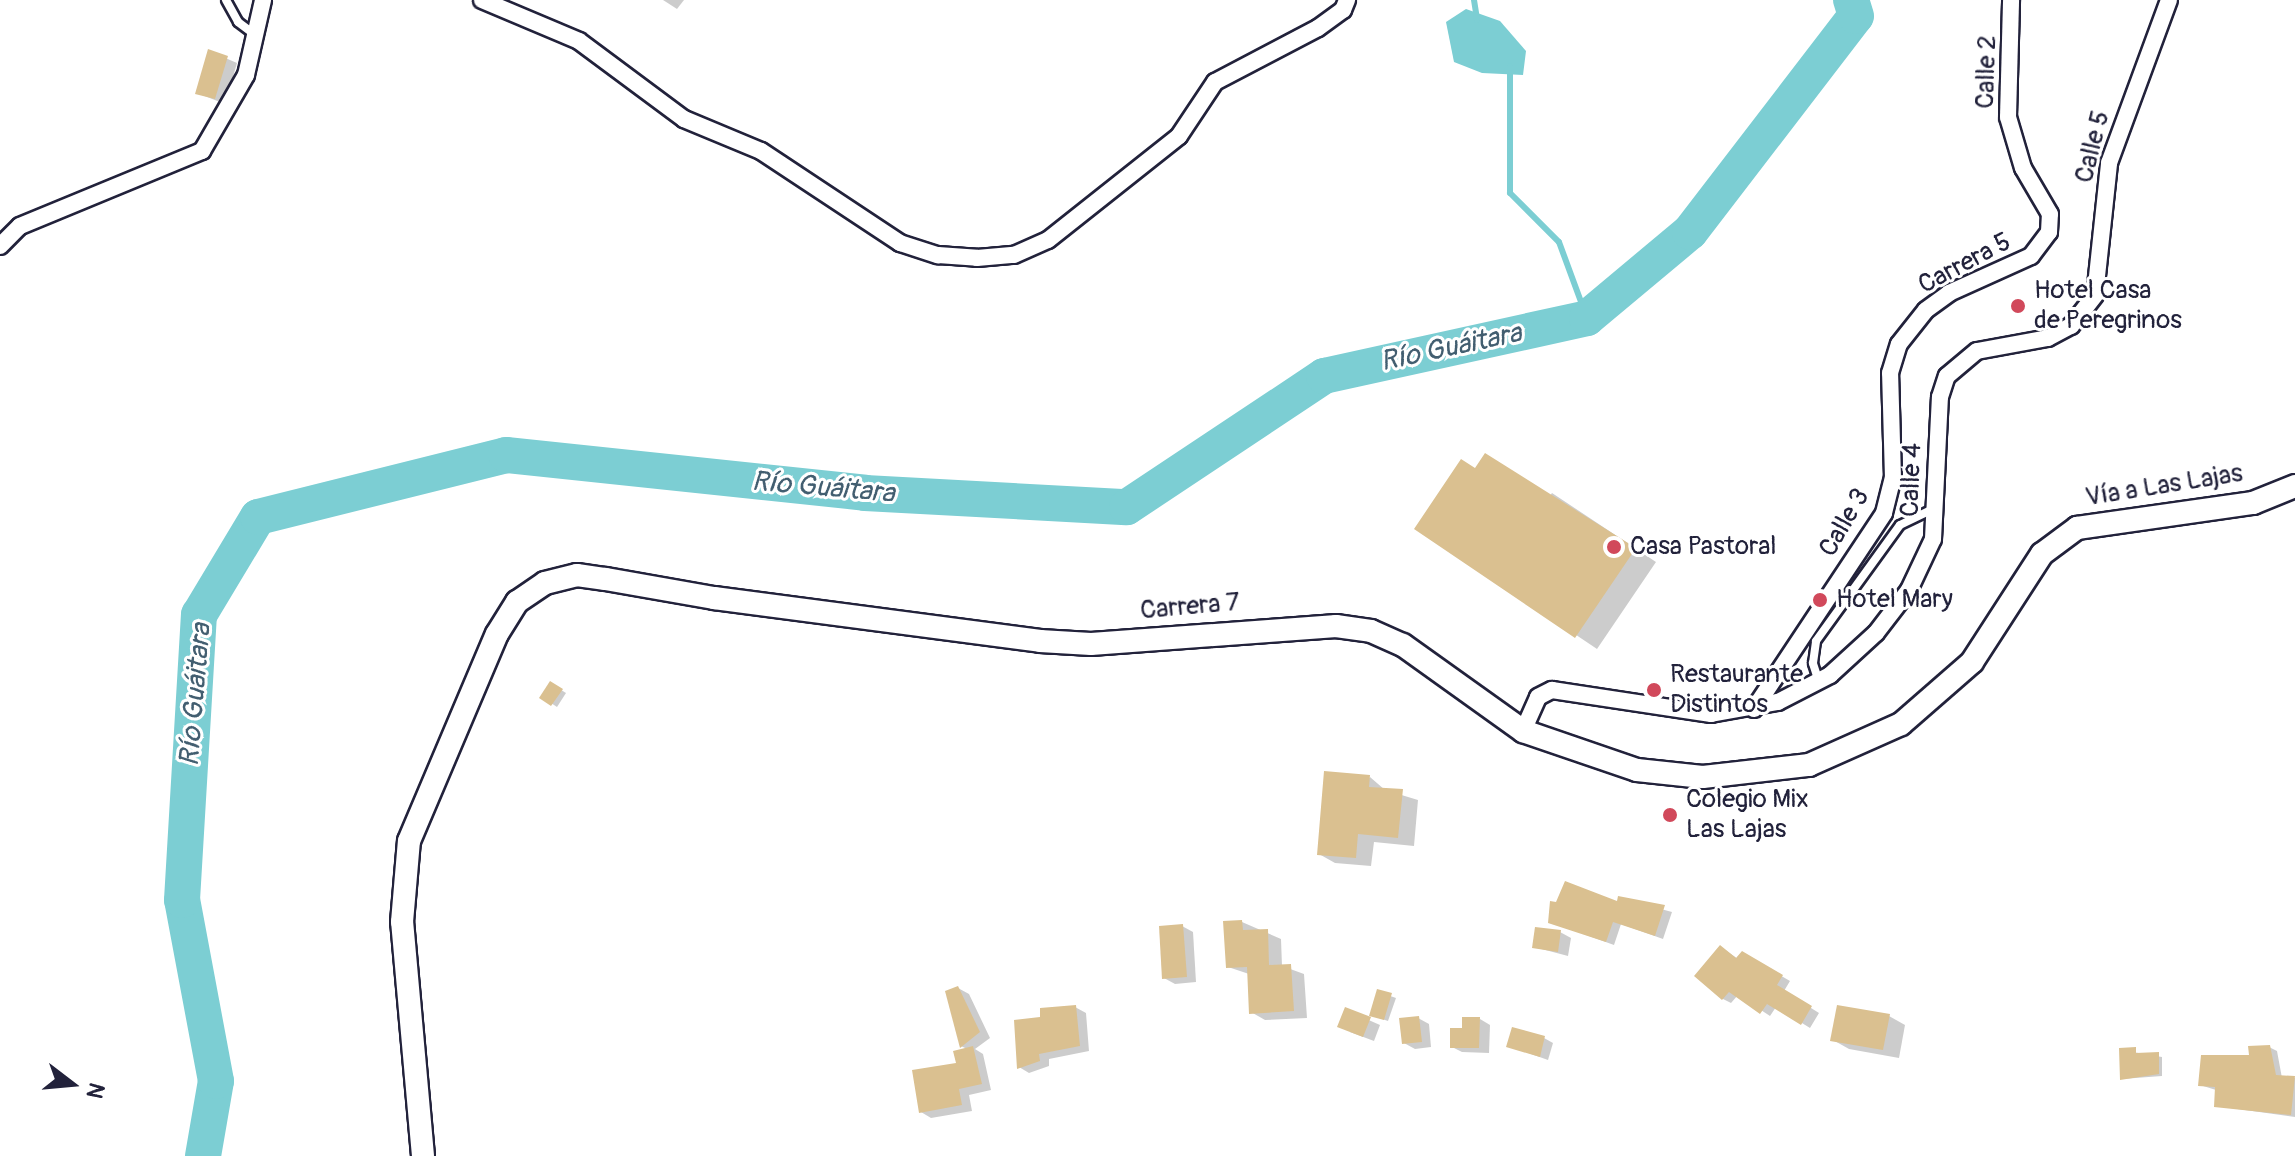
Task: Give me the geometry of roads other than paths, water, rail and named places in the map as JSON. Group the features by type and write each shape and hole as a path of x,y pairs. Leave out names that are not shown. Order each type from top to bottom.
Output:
{"street":[{"path":"0,246 20,226 202,151 246,75 263,0"},
{"path":"482,0 579,41 684,119 761,151 900,243 938,255 977,258 1014,255 1048,240 1179,136 1215,82 1318,28 1343,10 1347,0"},
{"name":"Calle 2","path":"2011,0 2008,117 2023,168 2050,214 2049,232"},
{"name":"Calle 5","path":"1957,363 1977,351 2048,338 2086,311 2100,276 2109,163 2169,0"},
{"name":"Carrera 5","path":"1893,478 1890,373 1912,324 1949,293 2031,256 2049,232"},
{"name":"Calle 4","path":"1754,709 1819,682 1849,660 1895,610 1923,564 1938,508 1940,397 1957,363"},
{"name":"Calle 3","path":"1754,709 1884,513 1893,478"},
{"name":"Vía a Las Lajas","path":"1523,731 1637,770 1703,777 1809,765 1862,746 1939,696 1972,662 2042,554 2068,533 2105,521 2253,503 2295,486"},
{"name":"Carrera 7","path":"423,1156 402,922 409,841 503,623 517,602 545,583 577,575 1040,641 1091,644 1336,626 1371,631 1403,645 1523,731"},
{"path":"1523,731 1538,697 1552,690 1607,694 1673,711 1711,714 1754,709"}],"lane":[{"path":"226,0 238,22 255,34"},
{"path":"1819,682 1813,663 1816,641 1900,525 1938,508"}],"water":[{"path":"1466,9 1500,21 1526,51 1523,75 1482,73 1454,62 1446,22"}],"waterway":[{"path":"1474,0 1477,20"},
{"name":"Río Guáitara","path":"203,1156 216,1081 182,900 199,615 258,517 506,455 865,493 1127,507 1324,376 1587,318 1690,232 1856,16 1851,0"},
{"path":"1510,66 1510,193 1559,242 1587,318"}],"place":[{"name":"Hotel Casa de Peregrinos","path":"2018,306"},
{"name":"Casa Pastoral","path":"1614,547"},
{"name":"Hotel Mary","path":"1820,600"},
{"name":"Restaurante Distintos","path":"1654,690"},
{"name":"Colegio Mix Las Lajas","path":"1670,815"}]}
